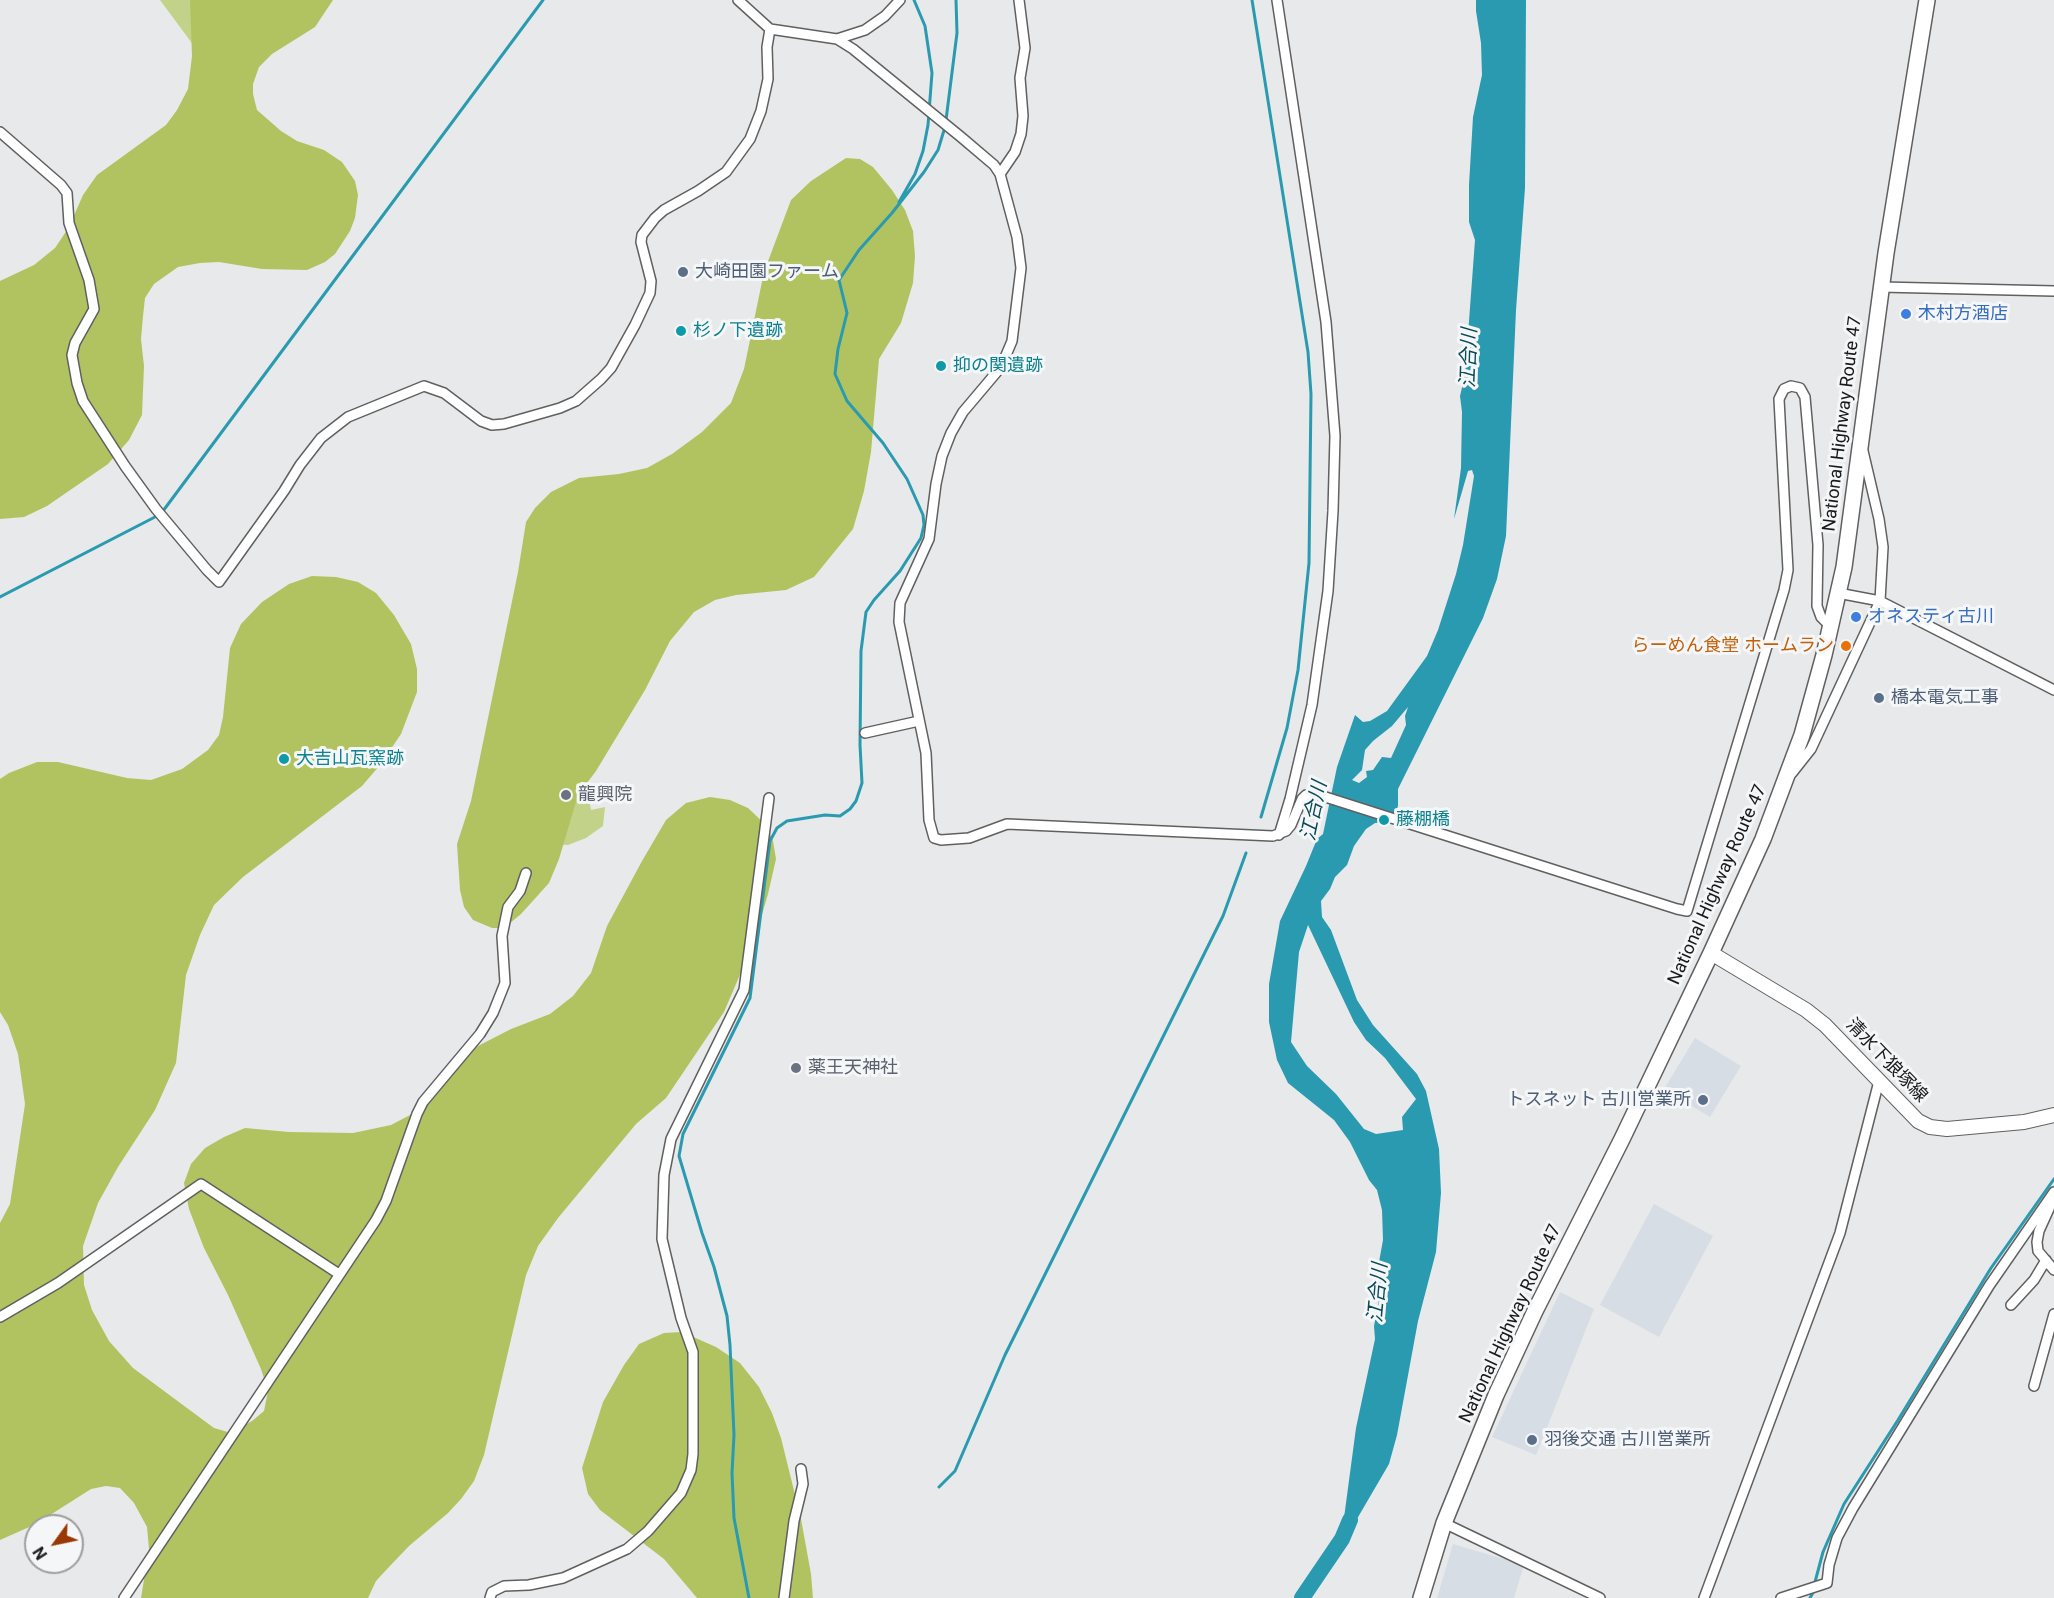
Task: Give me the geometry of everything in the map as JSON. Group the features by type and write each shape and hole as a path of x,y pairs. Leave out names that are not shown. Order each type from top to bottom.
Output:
{"highway":[{"name":"National Highway Route 47","path":"1421,1598 1444,1523 1496,1395 1711,953 1763,839 1802,735 1831,627 1844,567 1881,287 1927,0"}],"main road":[{"name":"清水下狼塚線","path":"1711,953 1825,1025 1918,1120 1930,1127 1947,1129 2013,1123 2054,1115"}],"street":[{"path":"738,0 770,29 837,39 854,49 984,156 1000,174 1020,251 1021,268 1013,331 1007,355 1001,367 963,412 942,456 929,539 900,603 899,622 926,753 929,820 934,838 941,840 969,838 1007,824 1279,835 1291,825 1302,799 1306,795 1316,794 1684,911 1689,907 1784,590 1788,570 1779,399 1784,389 1791,386 1800,388 1805,397 1818,545 1817,606 1821,616 1831,627"},
{"path":"837,39 865,30 885,16 900,0"},
{"path":"1000,174 1015,152 1021,134 1023,116 1020,78 1025,48 1019,0"},
{"path":"1276,0 1326,322 1335,436 1328,591 1314,694 1290,799 1279,835"},
{"path":"0,132 61,185 67,193 69,223 89,279 94,309 75,344 72,356 83,401 156,509 219,582 321,438 348,417 424,386 444,393 481,421 492,425 504,424 576,401 601,379 635,325 650,293 651,281 641,242 642,235 664,210 726,172 750,139 761,111 768,79 767,47 770,29"},
{"path":"1881,287 2054,291"},
{"path":"1785,780 1811,749 1880,601 1883,547 1862,442"},
{"path":"1838,593 1880,601 2054,690"},
{"path":"865,733 919,721"},
{"path":"490,1598 492,1592 504,1586 528,1585 563,1578 627,1549 648,1531 681,1493 691,1470 693,1352 681,1318 662,1239 664,1174 671,1139 744,990 769,798"},
{"path":"124,1598 376,1220 386,1202 420,1108 474,1041 493,1013 505,983 502,936 508,907 520,891 526,873"},
{"path":"1704,1598 1840,1233 1879,1081"},
{"path":"0,1317 58,1282 201,1184 339,1274"},
{"path":"2054,1193 2038,1231 2037,1242 2038,1251 2054,1270"},
{"path":"1781,1598 1827,1583 1829,1565 1837,1539 1853,1508 1982,1295 2054,1193"},
{"path":"2011,1305 2034,1280 2046,1260"},
{"path":"2034,1386 2054,1314"},
{"path":"784,1598 794,1521 803,1485 801,1469"},
{"path":"1444,1523 1600,1598"}],"shaded area":[{"path":"1695,1038 1741,1066 1710,1117 1664,1089"},
{"path":"1654,1204 1713,1236 1659,1337 1600,1305"},
{"path":"1560,1292 1594,1309 1536,1455 1492,1437"},
{"path":"1453,1544 1524,1565 1514,1598 1437,1598"}],"green space":[{"path":"160,0 214,0 197,50"},
{"path":"190,0 333,0 315,27 272,54 259,67 253,84 253,94 257,110 281,131 297,141 324,150 342,162 355,181 358,195 355,218 350,231 335,254 325,262 307,270 262,269 219,262 200,263 178,267 154,284 145,298 143,316 142,415 129,440 108,464 47,506 24,517 0,519 0,281 34,265 55,248 69,227 83,195 97,175 166,125 177,110 188,89 192,56"},
{"path":"846,158 860,159 873,167 892,190 905,210 913,231 915,256 913,283 901,323 879,359 871,452 864,491 853,529 814,577 786,590 736,595 715,600 694,612 670,641 645,690 596,771 578,795 559,859 549,883 521,914 504,928 492,928 473,920 464,907 460,890 457,844 471,801 518,572 526,522 535,508 551,492 579,478 619,474 647,468 672,454 702,432 731,403 744,369 764,272 791,200 811,181"},
{"path":"312,576 336,577 358,582 376,593 394,615 411,644 417,669 417,692 401,734 380,765 362,786 243,877 214,905 200,935 186,975 176,1063 155,1110 98,1203 83,1246 84,1285 92,1310 109,1341 133,1368 214,1428 231,1433 252,1421 264,1411 268,1391 261,1369 204,1248 189,1209 184,1183 191,1164 205,1148 245,1128 289,1132 353,1133 391,1125 410,1115 456,1062 478,1046 511,1029 550,1014 573,996 591,973 607,926 666,820 686,803 710,797 730,800 748,808 766,825 773,841 776,859 754,942 724,1012 666,1098 636,1124 558,1218 538,1246 526,1275 484,1455 474,1481 461,1499 388,1568 376,1581 368,1598 141,1598 149,1549 147,1527 134,1503 120,1488 106,1486 91,1489 52,1514 24,1514 24,1529 0,1540 0,1223 10,1204 25,1104 18,1054 8,1025 0,1012 0,779 37,762 58,762 127,778 151,780 182,769 208,750 219,735 230,648 241,624 262,602 289,584"},
{"path":"584,772 591,810 605,807 603,826 586,838 568,845 549,844"},
{"path":"682,1332 716,1347 740,1363 759,1387 772,1413 781,1438 801,1519 813,1598 697,1598 664,1559 600,1510 588,1494 582,1468 603,1402 624,1365 639,1344 664,1333"}],"water":[{"path":"1476,0 1526,0 1525,188 1516,310 1506,536 1497,579 1483,618 1398,789 1398,806 1392,821 1375,823 1366,829 1354,846 1347,865 1335,877 1321,901 1322,917 1331,930 1357,1000 1373,1025 1417,1074 1426,1091 1439,1149 1441,1193 1436,1252 1418,1321 1397,1435 1389,1464 1340,1548 1356,1428 1375,1339 1374,1326 1379,1300 1379,1262 1383,1240 1382,1210 1377,1190 1369,1180 1350,1142 1334,1120 1288,1083 1277,1060 1269,1022 1269,984 1280,921 1317,839 1323,834 1337,767 1355,715 1363,722 1370,721 1387,711 1427,656 1438,630 1463,545 1474,476 1472,470 1468,471 1454,519 1461,468 1460,396 1465,375 1475,240 1469,222 1469,185 1473,117 1482,75 1481,43","holes":["1408,707 1405,716 1406,725 1391,758 1382,757 1373,770 1366,771 1367,777 1359,783 1352,780 1362,770 1365,750 1392,726","1308,925 1354,1022 1366,1040 1385,1058 1416,1099 1402,1117 1403,1130 1376,1134 1364,1129 1336,1094 1307,1066 1291,1042 1299,952"]}],"waterway":[{"path":"163,511 543,0"},
{"path":"899,202 915,174 923,151 928,125 932,73 925,26 914,0"},
{"path":"946,120 957,33 956,0"},
{"path":"1252,0 1308,352 1311,394 1309,563 1298,670 1287,728 1261,817"},
{"path":"749,1598 734,1518 732,1473 734,1435 727,1316 679,1156 683,1134 750,998 770,841 777,828 787,821 825,815 840,816 856,801 862,783 861,651 866,612 900,571 921,538 924,525 923,515 907,479 883,443 847,401 835,374 838,349 847,313 839,280 859,250 924,172 938,150 945,127"},
{"path":"0,597 155,517"},
{"path":"939,1487 955,1471 1005,1355 1223,916 1246,853"},
{"path":"1815,1582 1823,1552 1844,1504 1991,1268 2054,1179"},
{"name":"江合川","path":"1302,1598 1342,1539 1350,1520"},
{"path":"1810,1598 1815,1589"}],"place":[{"name":"大崎田園ファーム","path":"683,272"},
{"name":"木村方酒店","path":"1906,314"},
{"name":"杉ノ下遺跡","path":"681,331"},
{"name":"抑の関遺跡","path":"941,366"},
{"name":"オネスティ古川","path":"1856,617"},
{"name":"らーめん食堂 ホームラン","path":"1846,646"},
{"name":"橋本電気工事","path":"1879,698"},
{"name":"大吉山瓦窯跡","path":"284,759"},
{"name":"龍興院","path":"566,795"},
{"name":"藤棚橋","path":"1384,820"},
{"name":"薬王天神社","path":"796,1068"},
{"name":"トスネット 古川営業所","path":"1703,1100"},
{"name":"羽後交通 古川営業所","path":"1532,1440"}]}
